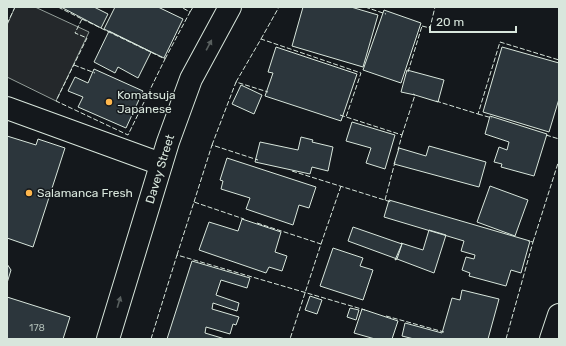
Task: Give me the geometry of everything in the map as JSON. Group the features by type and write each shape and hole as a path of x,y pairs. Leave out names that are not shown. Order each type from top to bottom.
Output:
{"main road":[{"name":"Davey Street","path":"108,339 168,142 191,79 230,7"},
{"path":"7,108 161,164"},
{"path":"551,339 559,315"}],"shaded area":[{"path":"15,7 35,7 89,32 56,101 7,77 7,25"}],"building":[{"path":"61,7 94,7 108,14 101,28"},
{"path":"115,7 158,7 183,19 164,58 104,29"},
{"path":"303,7 351,7 378,15 363,67 292,46"},
{"path":"384,10 421,23 401,83 363,70"},
{"path":"109,31 151,52 138,78 118,67 115,73 94,62"},
{"path":"276,47 357,74 341,121 265,96 273,73 268,72"},
{"path":"502,47 559,63 559,99 549,132 483,112"},
{"name":"Komatsuja Japanese","path":"94,69 143,91 126,128 78,107 83,97 68,91 75,77 88,83"},
{"path":"407,70 444,80 438,102 401,92"},
{"path":"241,85 262,95 254,114 232,104"},
{"path":"490,116 547,134 534,176 501,167 502,164 494,162 499,147 507,150 509,142 485,134"},
{"path":"352,122 395,135 385,169 366,163 371,148 346,141"},
{"name":"Salamanca Fresh","path":"7,136 36,145 38,139 65,148 33,247 7,238"},
{"path":"301,137 313,140 312,142 333,147 328,171 312,167 310,174 255,162 260,142 298,150"},
{"path":"429,146 486,162 479,187 394,164 399,148 426,156"},
{"path":"227,158 316,187 309,208 299,205 293,225 246,209 250,198 221,189 223,181 220,180"},
{"path":"490,186 528,200 515,236 477,222"},
{"path":"389,200 530,241 521,273 511,270 506,286 469,276 470,273 462,270 466,257 474,259 475,255 461,251 464,241 384,217"},
{"path":"242,219 281,232 275,252 287,256 282,271 269,267 266,273 199,250 209,222 238,231"},
{"path":"353,227 402,244 397,259 348,241"},
{"path":"429,230 446,235 434,273 397,259 395,260 402,244 401,243 423,250"},
{"path":"333,248 363,258 360,266 373,270 363,300 320,286"},
{"path":"192,261 250,278 247,288 221,280 216,295 239,303 237,311 213,303 212,309 239,317 236,325 233,324 230,334 206,327 205,333 225,339 167,339"},
{"path":"7,264 11,270 7,283"},
{"path":"462,290 499,299 488,339 414,339 402,336 405,323 442,333 452,298 460,300"},
{"path":"310,296 322,300 317,314 305,310"},
{"path":"7,297 70,317 63,339 7,339"},
{"path":"350,308 359,310 356,320 347,317"},
{"path":"362,309 398,321 392,339 375,339 354,333"}],"fence":[{"path":"7,24 15,7"},
{"path":"58,7 82,19"},
{"path":"165,59 190,12 181,7"},
{"path":"190,12 193,7"},
{"path":"261,39 279,7"},
{"path":"365,7 386,14"},
{"path":"422,26 430,28 435,7"},
{"path":"82,19 165,59 128,135 56,101 87,38 75,33 82,19"},
{"path":"408,72 422,26"},
{"path":"236,82 261,39 361,73 346,117"},
{"path":"436,101 478,114 500,42 559,60"},
{"path":"74,65 95,73"},
{"path":"212,145 236,82 268,92"},
{"path":"402,135 415,95 413,94"},
{"path":"478,114 492,118"},
{"path":"340,115 402,135 398,150"},
{"path":"546,135 559,139"},
{"path":"194,202 212,145 258,160"},
{"path":"533,242 559,160"},
{"path":"385,200 395,162"},
{"path":"292,171 391,202"},
{"path":"321,244 341,186"},
{"path":"177,255 194,202 244,219"},
{"path":"257,223 321,244 290,339"},
{"path":"506,339 533,242 528,241"},
{"path":"151,339 177,255 365,310"},
{"path":"386,316 444,332"}],"place":[{"name":"Komatsuja Japanese","path":"109,102"},
{"name":"Salamanca Fresh","path":"29,193"}]}
